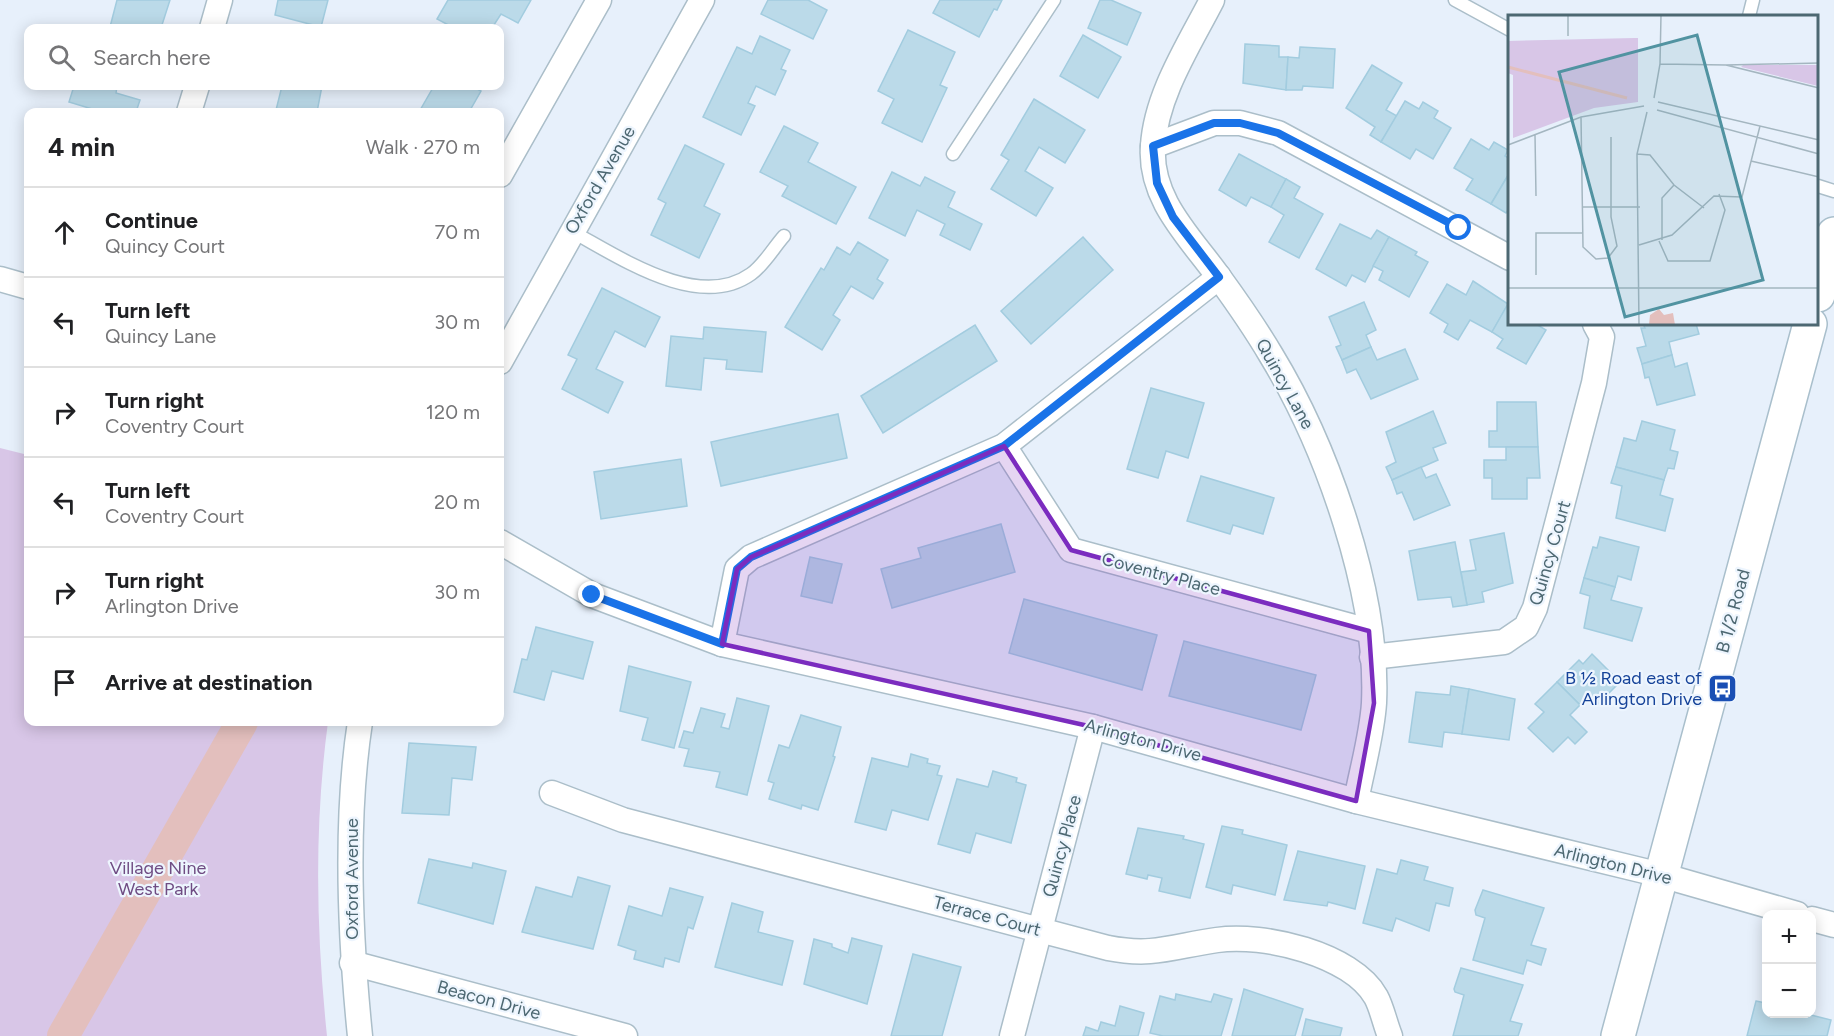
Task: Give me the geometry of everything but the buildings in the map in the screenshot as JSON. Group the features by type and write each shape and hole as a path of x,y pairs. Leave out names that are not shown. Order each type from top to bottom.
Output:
{"main road":[{"path":"1819,292 1834,234"},
{"name":"B 1/2 Road","path":"1618,1036 1809,326"}],"street":[{"path":"213,24 220,0"},
{"path":"504,168 599,0"},
{"name":"Oxford Avenue","path":"504,355 702,0"},
{"name":"Quincy Lane","path":"1212,0 1164,98 1153,146 1157,183 1173,217 1219,277 1271,355 1310,424 1355,550 1369,632 1374,703 1356,801"},
{"path":"190,108 195,90"},
{"path":"1153,146 1214,123 1240,123 1278,133 1508,257"},
{"path":"722,644 737,569 751,557 1004,446 1219,277"},
{"path":"0,279 24,287"},
{"name":"Quincy Court","path":"1372,657 1504,642 1526,627 1535,608 1594,383 1602,337 1596,326"},
{"name":"Coventry Place","path":"1004,446 1071,550 1369,632"},
{"name":"Arlington Drive","path":"504,544 592,595 722,644 1093,727 1356,801 1661,875 1780,910"},
{"name":"Oxford Avenue","path":"359,726 352,770 352,963 360,1036"},
{"name":"Quincy Place","path":"1012,1036 1093,727"},
{"name":"Terrace Court","path":"552,793 623,820 1040,930 1137,953 1220,939 1250,939 1323,956 1354,972 1376,996 1390,1036"},
{"path":"1816,920 1834,925"},
{"name":"Beacon Drive","path":"352,963 625,1036"}],"lane":[{"path":"953,154 1054,0"},
{"path":"1455,0 1508,29"},
{"path":"1749,15 1753,0"},
{"path":"1819,186 1834,191"},
{"path":"571,231 656,276 691,286 722,287 751,274 784,236"}],"highlighted area":[{"path":"1004,446 1071,550 1369,631 1374,703 1356,801 1093,727 722,644 737,569 751,557"}],"green space":[{"name":"Village Nine West Park","path":"0,448 24,454 24,726 327,726 320,800 318,879 327,1036 0,1036"}],"waterway":[{"path":"63,1036 240,726"}],"place":[{"name":"B ½ Road east of Arlington Drive","path":"1723,688"}],"route":[{"path":"592,595 722,644 737,569 751,557 1004,446 1219,277 1173,217 1157,183 1153,146 1214,123 1240,123 1278,133 1459,228"}]}
